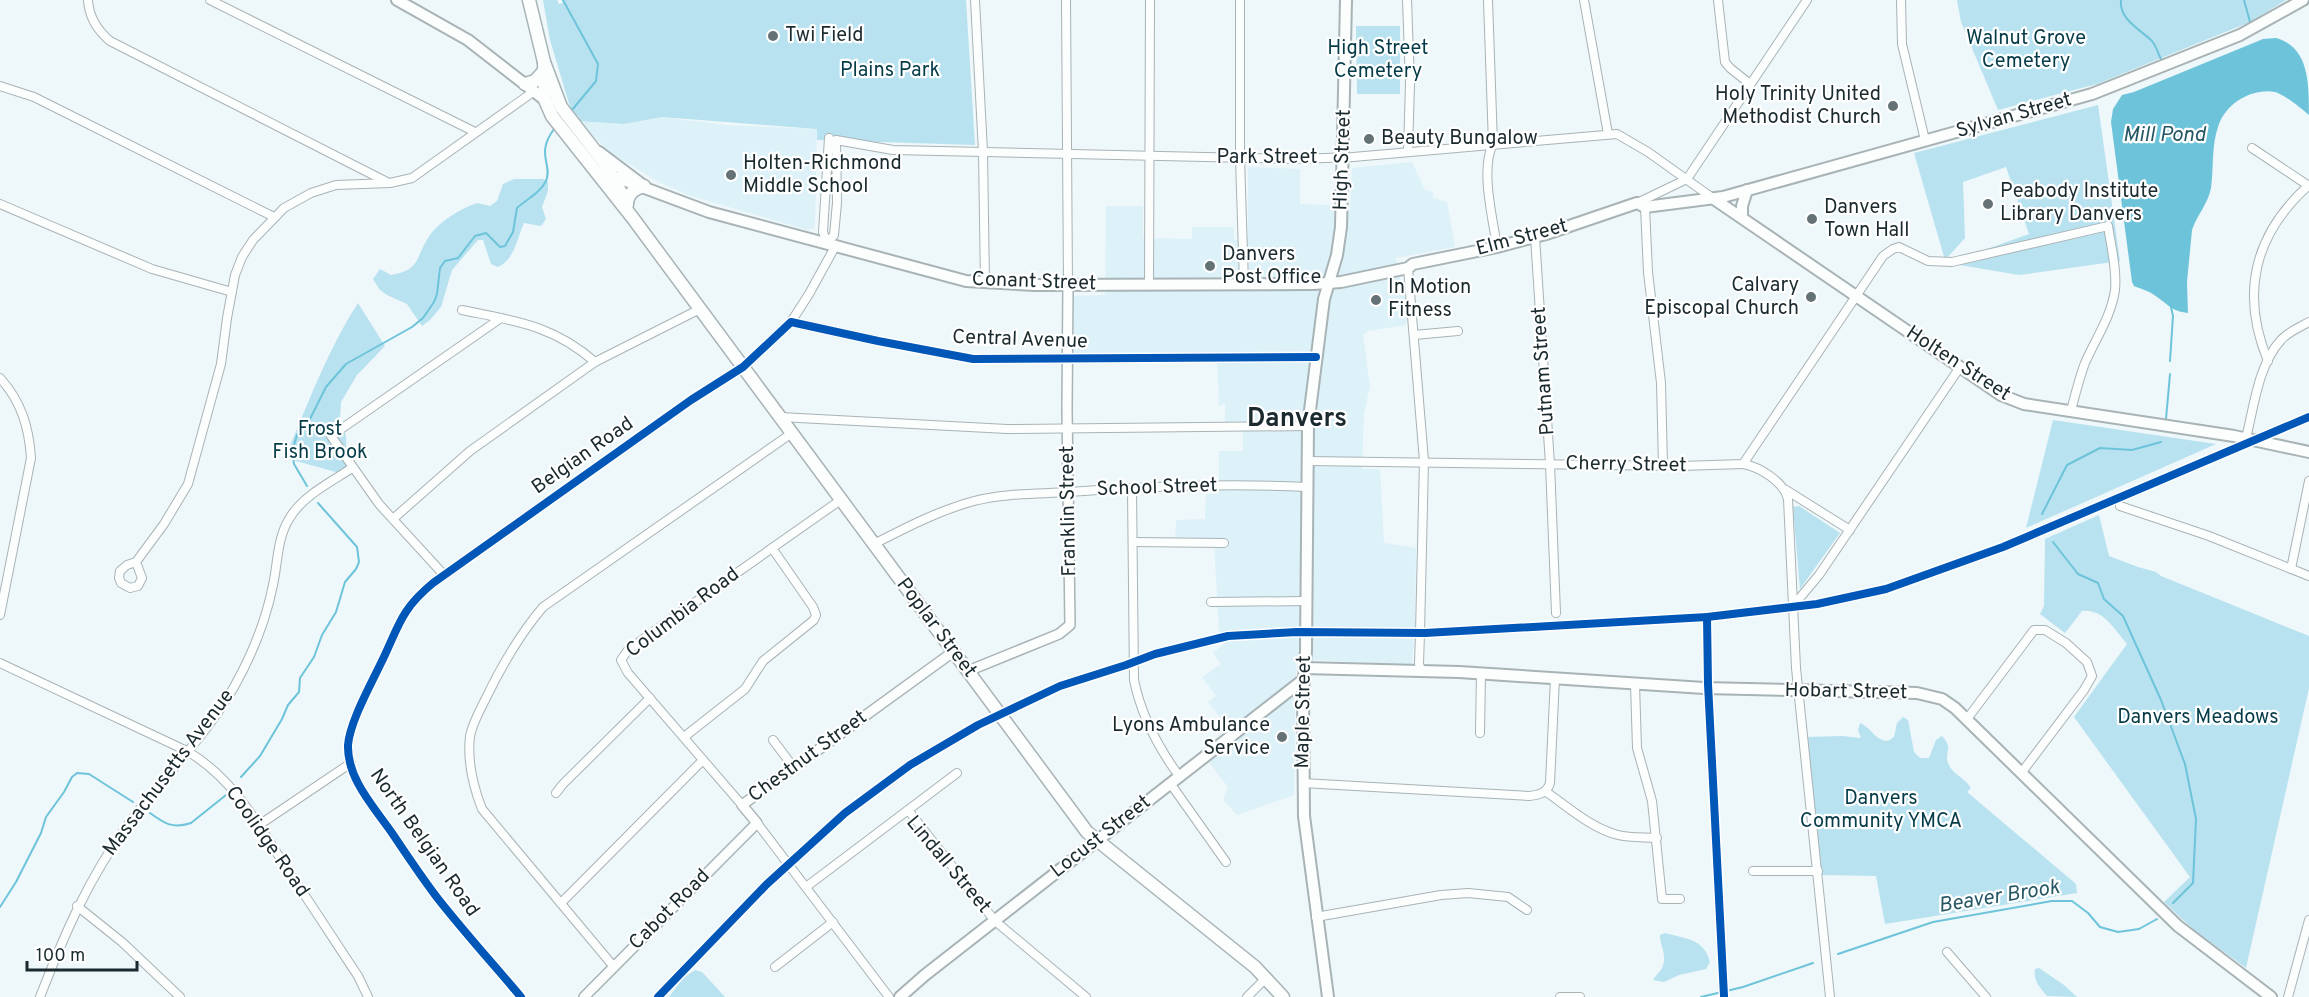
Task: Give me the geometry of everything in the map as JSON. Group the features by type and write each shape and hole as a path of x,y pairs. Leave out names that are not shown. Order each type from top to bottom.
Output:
{"main road":[{"name":"Conant Street","path":"398,0 468,40 566,116 593,148 644,186"},
{"path":"529,0 544,67 545,100 552,116"},
{"name":"High Street","path":"1329,283 1337,255 1341,227 1346,0"},
{"name":"Sylvan Street","path":"1714,199 2060,104 2240,35 2303,0"},
{"path":"529,88 544,67"},
{"path":"544,67 566,116"},
{"name":"Conant Street","path":"529,88 590,162 613,176 709,212 966,281 985,284 1068,285 1329,283"},
{"name":"Poplar Street","path":"593,148 613,176 630,211"},
{"name":"Poplar Street","path":"590,162 630,211 1087,832 1255,967 1283,997"},
{"path":"630,211 628,196 644,186"},
{"path":"1742,218 1742,206 1747,190"},
{"name":"Elm Street","path":"1329,283 1408,268 1413,264 1497,247 1641,205 1714,199"},
{"name":"Holten Street","path":"1714,199 2001,395 2014,401 2246,438 2309,452"},
{"name":"Maple Street","path":"1328,997 1307,850 1303,783 1303,680 1308,426 1324,299 1329,283"},
{"name":"Hobart Street","path":"1304,668 1421,670 1704,688 1917,693 1932,696 1948,702 1967,719 2178,926 2271,997"},
{"name":"Locust Street","path":"900,997 925,975 1303,680"}],"street":[{"path":"88,0 95,25 110,41 390,183"},
{"path":"210,0 475,132"},
{"path":"975,0 983,152 985,284"},
{"path":"1066,0 1068,285"},
{"path":"1149,285 1150,0"},
{"path":"1240,0 1240,158 1244,284"},
{"path":"1407,0 1410,83 1408,152"},
{"path":"1488,0 1493,144 1488,154 1488,165 1497,247"},
{"path":"1584,0 1608,134"},
{"path":"1718,0 1725,62 1750,84"},
{"path":"1663,465 1661,383 1641,205 1687,179 1807,0"},
{"path":"1901,0 1902,44 1925,140"},
{"path":"0,86 34,97 274,217"},
{"path":"136,562 164,524 188,484 221,364 232,292 242,257 253,240 284,208 311,193 336,185 390,183 412,178 475,132 529,88"},
{"name":"Park Street","path":"831,244 837,203 833,139 893,150 1240,158 1343,158 1617,134 1627,138 1714,199"},
{"path":"2252,148 2309,186 2298,196 2272,230 2257,266 2253,299 2268,362"},
{"path":"0,204 152,269 232,292"},
{"path":"1850,530 1752,466 1743,464 1855,295 1883,256 1893,249 1899,247 1907,249 1929,261 1952,261 2108,225 2115,272 2115,290 2102,331 2077,384 2071,411"},
{"name":"Putnam Street","path":"1535,237 1551,464 1556,613"},
{"path":"743,367 791,322 809,294 831,244"},
{"path":"1408,268 1424,462 1419,664 1421,670"},
{"name":"Franklin Street","path":"968,671 1059,634 1070,625 1068,285"},
{"path":"393,519 464,456 595,362 700,309"},
{"path":"462,310 551,332 574,344 595,362"},
{"path":"444,575 393,519 352,468 331,436 501,318"},
{"name":"Central Avenue","path":"791,322 973,359 1316,357"},
{"path":"2246,438 2261,378 2268,362 2280,341 2309,322"},
{"path":"1414,335 1458,331"},
{"name":"Belgian Road","path":"444,575 691,400 743,367"},
{"path":"1793,606 1819,575 1960,367"},
{"path":"0,378 10,390 26,421 31,458 0,615"},
{"path":"780,417 974,428 1308,426"},
{"path":"614,967 482,809 475,792 469,757 475,719 518,638 543,607 792,433"},
{"name":"Cherry Street","path":"1307,461 1743,464"},
{"name":"Massachusetts Avenue","path":"40,997 77,906 100,866 127,825 234,688 251,652 269,602 281,535 289,518 310,497 352,468"},
{"path":"2290,568 2309,481"},
{"name":"School Street","path":"874,544 952,508 1001,496 1258,485 1307,487"},
{"path":"1132,489 1134,680 1140,703 1154,736 1179,776"},
{"path":"1786,490 1799,691 1830,997"},
{"name":"Columbia Road","path":"742,805 622,665 623,656 674,616 842,499"},
{"path":"2120,506 2210,536 2309,576"},
{"path":"1133,542 1224,543"},
{"path":"684,737 745,689 763,662 808,625 816,615 772,548"},
{"name":"North Belgian Road","path":"444,575 411,602 398,624 363,699 352,731 348,744 351,763 362,791 428,885 521,997"},
{"path":"1211,602 1306,601"},
{"path":"1967,719 2034,630 2045,630 2066,643 2087,662 2092,676 2084,690 2022,772"},
{"name":"Chestnut Street","path":"889,997 742,805 953,652"},
{"name":"Coolidge Road","path":"0,663 187,751 221,777 259,825 358,976 368,997"},
{"path":"1480,733 1481,673"},
{"path":"1303,783 1536,795 1545,791 1550,783 1555,678"},
{"path":"1635,684 1637,748 1652,801 1662,899 1680,899"},
{"path":"556,793 650,698"},
{"path":"773,740 794,768"},
{"path":"561,903 703,760"},
{"path":"259,825 351,763"},
{"path":"908,810 957,773"},
{"path":"1170,783 1226,862"},
{"path":"1545,791 1592,824 1607,831 1620,836 1657,838"},
{"name":"Lindall Street","path":"806,887 908,810 995,921 1086,997"},
{"name":"Cabot Road","path":"584,997 758,823"},
{"path":"1754,871 1818,871"},
{"path":"1316,917 1422,897 1468,893 1508,897 1527,910"},
{"path":"77,906 122,942 180,997"},
{"path":"2288,997 2309,920"},
{"path":"775,967 833,922"},
{"path":"1947,952 1986,997"},
{"path":"1247,997 1266,978"},
{"path":"1560,997 1580,996"}],"shaded area":[{"name":"Holten-Richmond Middle School","path":"661,117 726,125 817,129 814,228 808,230 688,195 659,182 609,152 578,121 624,124"},
{"path":"1412,162 1425,190 1433,192 1433,198 1447,202 1455,247 1396,258 1400,279 1409,284 1406,325 1368,331 1363,335 1370,386 1364,413 1362,469 1380,469 1384,543 1416,548 1415,630 1412,664 1296,659 1294,795 1237,815 1223,800 1228,787 1200,751 1229,729 1208,702 1216,696 1202,677 1221,664 1213,653 1227,641 1219,630 1214,543 1175,542 1176,520 1205,519 1206,494 1219,494 1219,451 1243,451 1243,431 1241,427 1225,427 1225,403 1219,406 1217,353 1074,355 1074,296 1105,295 1106,206 1143,206 1143,238 1192,239 1192,227 1234,227 1234,240 1248,239 1248,167 1300,169 1300,204 1329,205 1350,210 1352,168"}],"green space":[{"name":"Plains Park","path":"543,0 557,0 559,4 563,3 562,0 966,0 975,145 817,140 817,129 662,117 624,124 578,121 579,116 573,117 550,40"},
{"name":"Walnut Grove Cemetery","path":"1957,0 2286,0 2250,22 2097,84 1998,110 1961,22"},
{"name":"High Street Cemetery","path":"1356,26 1400,26 1400,94 1357,94"},
{"path":"2098,105 2120,261 2019,275 1948,263 2029,234 2006,167 1963,182 1965,238 1945,260 1914,153"},
{"path":"514,179 544,179 548,182 548,191 542,207 546,219 541,226 524,223 512,254 504,263 498,267 491,264 483,240 478,240 452,270 441,307 422,326 407,304 380,290 373,279 380,269 391,275 412,267 432,232 443,221 477,203 490,206 497,201 503,184"},
{"name":"Frost Fish Brook","path":"358,303 385,346 357,375 341,402 340,418 346,436 347,475 285,458 327,359"},
{"path":"2053,420 2216,444 2026,528"},
{"path":"1799,506 1840,533 1800,589 1793,507"},
{"name":"Danvers Meadows","path":"2099,515 2109,556 2156,572 2309,636 2309,688 2246,968 2194,930 2164,902 2190,877 2074,717 2127,644 2108,621 2096,613 2082,611 2065,633 2040,614 2044,606 2045,539"},
{"name":"Danvers Community YMCA","path":"1903,717 1908,720 1914,752 1920,758 1929,758 1936,740 1942,736 1948,747 1948,763 1971,788 1967,792 2076,884 2077,893 1885,924 1876,876 1822,875 1807,737 1861,738 1858,730 1860,723 1879,738 1888,741 1894,737 1897,723"},
{"path":"1665,933 1686,938 1703,948 1710,962 1706,969 1679,975 1664,982 1653,980 1664,964 1660,935"},
{"path":"2039,968 2077,997 2047,996 2035,977 2035,969"},
{"path":"695,970 702,972 725,997 669,997 683,978"}],"water":[{"name":"Mill Pond","path":"2276,38 2295,49 2301,58 2307,79 2309,115 2283,96 2266,91 2241,99 2223,116 2215,140 2210,194 2192,230 2187,282 2188,313 2178,311 2152,294 2134,286 2132,282 2111,122 2113,109 2122,95 2263,39"}],"waterway":[{"name":"Frost Fish Brook","path":"563,0 598,64 596,81 572,110"},
{"path":"2121,0 2121,7 2127,19 2152,41 2161,59"},
{"path":"2244,0 2250,22"},
{"name":"Frost Fish Brook","path":"307,486 294,464 292,452 297,435 308,423 326,387 346,364 412,327 423,318 437,294 440,268 445,261 458,258 475,236 486,233 500,247 505,246 513,232 517,208 537,192 546,181 548,169 545,152 548,138 554,129"},
{"name":"Beaver Brook","path":"2170,361 2173,316 2171,307"},
{"name":"Beaver Brook","path":"2166,419 2170,374"},
{"name":"Beaver Brook","path":"2042,514 2067,465 2100,448 2132,450 2161,442"},
{"name":"Frost Fish Brook","path":"241,777 260,756 288,705 299,692 300,678 314,657 322,635 336,612 345,582 359,562 357,547 318,503"},
{"name":"Beaver Brook","path":"2053,542 2078,574 2098,583 2104,599 2123,616 2161,700 2185,764 2196,819 2193,883 2173,903"},
{"name":"Frost Fish Brook","path":"0,907 16,882 41,833 46,817 77,773 89,774 133,802"},
{"name":"Frost Fish Brook","path":"150,813 169,824 185,825 191,823 226,795"},
{"name":"Beaver Brook","path":"1838,954 1933,922 2052,901 2072,901 2088,913 2100,927 2118,932 2139,929 2157,919"},
{"name":"Beaver Brook","path":"1701,997 1743,987 1813,963"}],"cycle path":[{"path":"521,997 439,900 363,792 349,757 348,745 356,715 396,630 413,602 433,583 691,400 743,367 791,322 973,359 1316,357"},
{"path":"658,997 767,884 845,813 910,765 978,725 1060,686 1155,654 1228,636 1297,632 1425,633 1707,617 1817,604 1886,589 2003,547 2309,417"},
{"path":"1707,617 1708,684 1724,996"}],"place":[{"name":"Twi Field","path":"773,36"},
{"name":"Holy Trinity United Methodist Church","path":"1893,106"},
{"name":"Beauty Bungalow","path":"1369,139"},
{"name":"Holten-Richmond Middle School","path":"731,175"},
{"name":"Peabody Institute Library Danvers","path":"1988,204"},
{"name":"Danvers Town Hall","path":"1812,219"},
{"name":"Danvers Post Office","path":"1210,266"},
{"name":"Calvary Episcopal Church","path":"1811,297"},
{"name":"In Motion Fitness","path":"1376,300"},
{"name":"Lyons Ambulance Service","path":"1282,737"}],"district":[{"name":"Danvers","path":"1297,419"}]}
